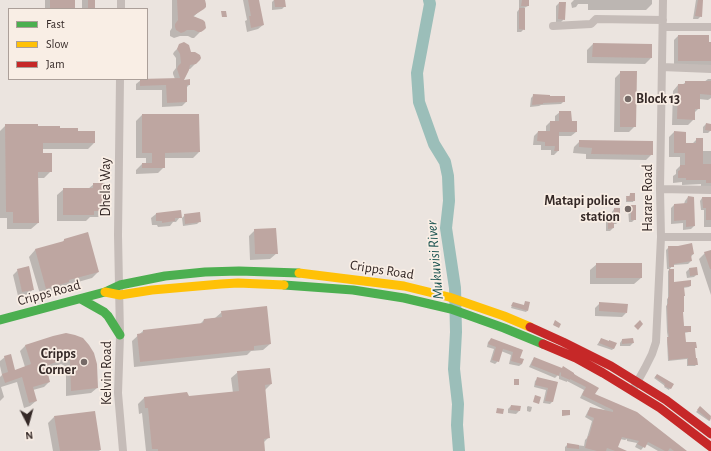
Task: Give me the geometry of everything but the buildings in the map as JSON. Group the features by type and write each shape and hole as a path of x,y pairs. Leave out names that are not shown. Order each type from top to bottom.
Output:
{"main road":[{"name":"Cripps Road","path":"0,320 105,292 120,284 165,276 204,272 294,272 404,286 450,297 511,319 563,342 611,366 638,382 666,400 711,434"},
{"name":"Cripps Road","path":"105,292 120,295 152,290 238,283 299,285 353,290 404,298 452,309 466,313 576,358 660,408 711,447"},
{"path":"80,299 104,312 120,335"}],"street":[{"name":"Harare Road","path":"632,390 638,382 652,354 656,342 661,237 660,189 663,0"},
{"path":"553,26 591,24 596,19 711,27"},
{"path":"662,67 711,69"},
{"name":"Dhela Way","path":"120,80 118,227 120,295"},
{"path":"660,189 711,190"},
{"path":"661,237 711,237"},
{"name":"Kelvin Road","path":"120,295 118,393 123,451"}],"waterway":[{"name":"Mukuvisi River","path":"429,0 430,4 417,73 419,102 434,144 445,162 448,176 449,201 446,228 455,288 456,332 454,369 458,404 457,425 459,451"}],"traffic: fast":[{"path":"0,320 105,292 120,285 165,276 205,272 239,271 299,273"},
{"path":"284,285 353,290 404,298 451,309 543,344"},
{"path":"81,299 104,312 120,335"}],"traffic: slow":[{"path":"299,273 404,286 449,297 504,316 530,327"},
{"path":"105,292 120,295 152,290 238,283 284,285"}],"traffic: jam":[{"path":"530,327 611,366 666,400 711,434"},
{"path":"543,344 576,358 603,373 660,408 711,447"}],"place":[{"name":"Block 13","path":"628,99"},
{"name":"Matapi police station","path":"628,209"},
{"name":"Cripps Corner","path":"84,362"}]}
